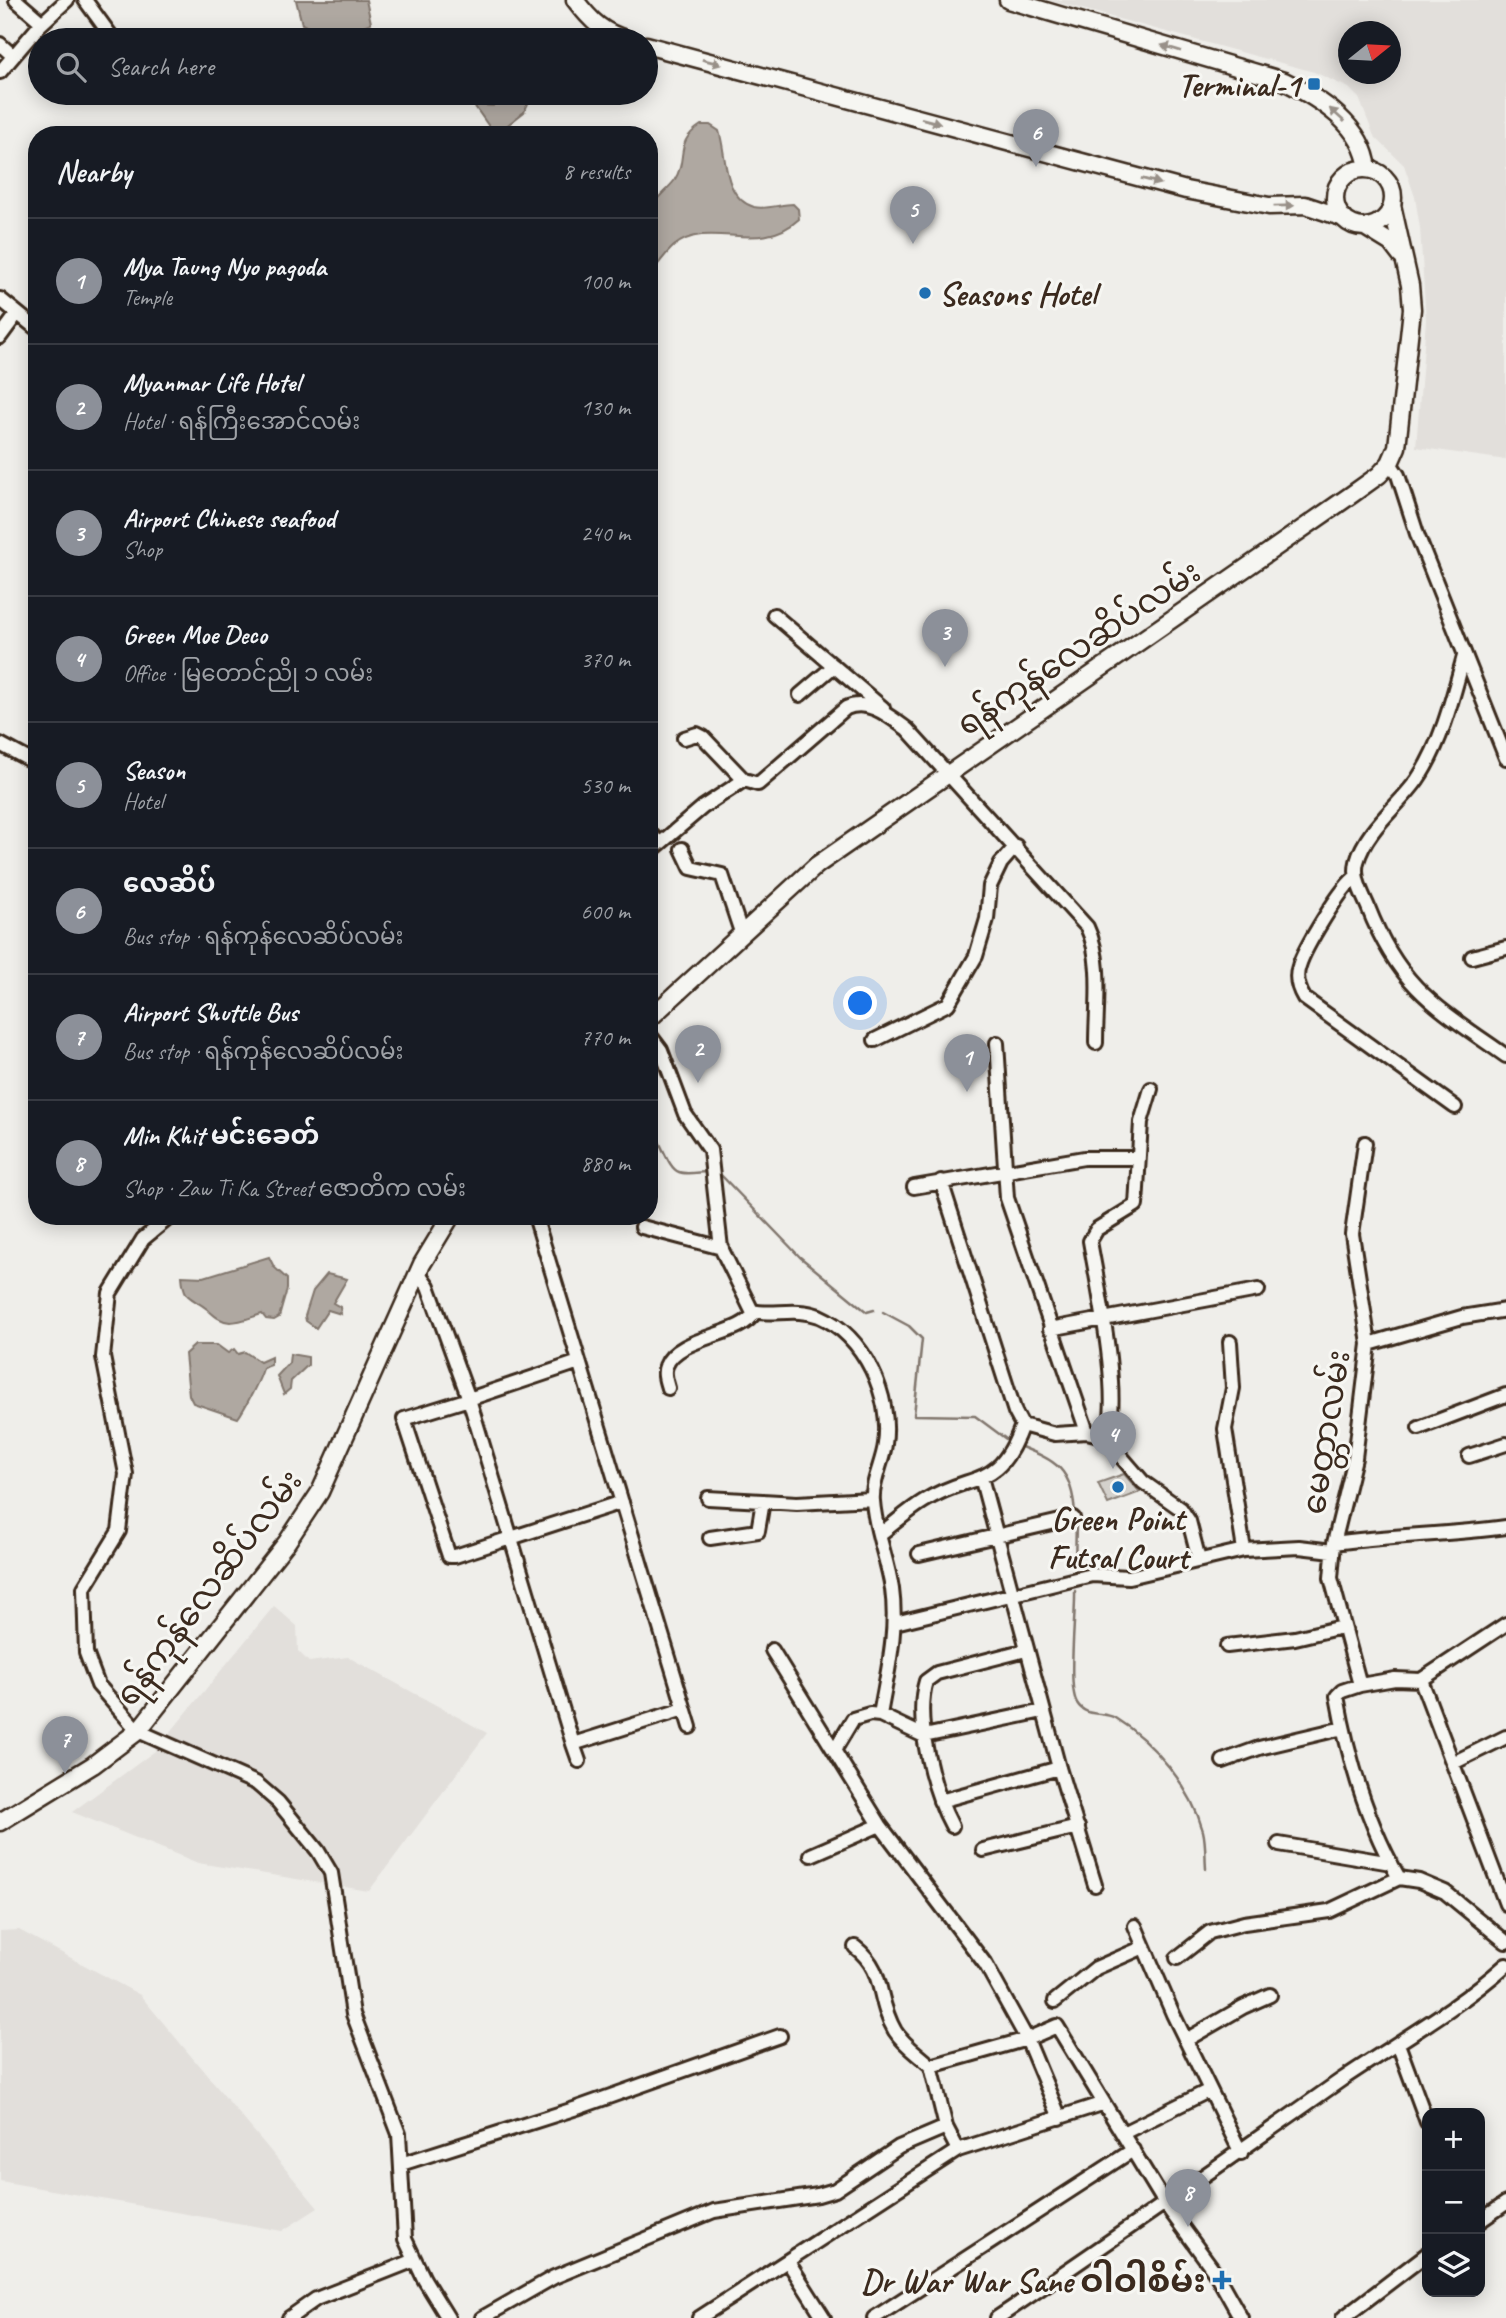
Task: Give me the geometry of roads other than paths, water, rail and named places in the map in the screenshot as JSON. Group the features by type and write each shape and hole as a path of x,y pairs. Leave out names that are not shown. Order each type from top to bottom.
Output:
{"main road":[{"path":"575,0 598,28"},
{"path":"1008,0 1284,81 1313,96 1348,125 1361,142 1368,169"},
{"path":"658,48 1186,190 1269,206 1305,205 1364,227 1391,243 1405,261"},
{"path":"1344,218 1336,202 1338,185 1351,172 1368,169 1385,177 1391,185 1392,205 1405,261 1412,309 1397,447 1390,463"},
{"path":"1364,227 1382,220 1392,205"},
{"name":"ရန်ကုန်လေဆိပ်လမ်း","path":"658,1011 817,865 947,772 1341,502 1390,463"},
{"name":"ရန်ကုန်လေဆိပ်လမ်း","path":"5,1815 93,1765 138,1731 287,1542 320,1492 418,1272 446,1225"}],"street":[{"path":"16,0 40,25"},
{"path":"37,28 66,0"},
{"path":"85,0 105,28"},
{"path":"0,72 28,39"},
{"path":"0,44 13,56"},
{"path":"0,299 28,321"},
{"path":"0,337 17,313"},
{"path":"1390,463 1402,485 1506,758"},
{"path":"775,615 895,720 1016,846 1087,927 1094,940 1096,1043"},
{"path":"1465,656 1451,704 1418,779 1370,835 1357,862 1356,877 1381,940 1401,971 1424,998 1506,1056"},
{"path":"800,695 834,666"},
{"path":"684,738 697,734 703,737 744,780 758,784 846,708 858,703 895,720"},
{"path":"0,744 28,759"},
{"path":"659,842 703,807 744,780"},
{"path":"875,1040 948,1004 976,956 987,919 990,887 1001,863 1016,846"},
{"path":"682,849 691,868 722,875 742,935"},
{"path":"1356,877 1344,887 1299,966 1299,989 1304,998 1455,1107"},
{"path":"1472,957 1506,948"},
{"path":"997,1042 1007,1198 1087,1432"},
{"path":"658,1046 685,1114 710,1150 722,1248 754,1312"},
{"path":"1105,1438 1112,1427 1112,1388 1090,1241 1097,1229 1136,1205 1141,1122 1151,1089"},
{"name":"မေတ္တာလမ်း","path":"1360,1685 1342,1627 1331,1577 1333,1547 1355,1458 1369,1344 1352,1234 1365,1143"},
{"path":"914,1187 1004,1169 1084,1158 1138,1158"},
{"path":"941,1181 1015,1412 1022,1425 1055,1434 1087,1432 1105,1438 1143,1482 1181,1509 1189,1521 1199,1560"},
{"path":"160,1225 143,1239 110,1293 103,1357 125,1474 118,1531 84,1588 86,1653 98,1685 138,1731 256,1783 278,1802 318,1851 331,1873 353,2014 399,2134 405,2239 449,2318"},
{"path":"539,1225 690,1727"},
{"path":"642,1227 722,1248"},
{"path":"418,1272 428,1286 469,1399 579,1761"},
{"path":"1050,1329 1258,1290"},
{"path":"668,1388 664,1372 670,1359 700,1340 748,1320 754,1312 784,1310 819,1316 849,1335 863,1355 884,1400 886,1443 872,1499 892,1588 895,1623 880,1715"},
{"path":"1369,1344 1462,1317 1506,1310"},
{"path":"1230,1342 1233,1388 1225,1429 1244,1550"},
{"path":"579,1362 404,1419 449,1556 622,1502"},
{"path":"1419,1428 1506,1395"},
{"path":"880,1534 925,1500 997,1470 1012,1452 1022,1425"},
{"path":"1469,1456 1506,1444"},
{"path":"981,1477 1043,1711 1095,1885"},
{"path":"708,1498 763,1501 872,1499"},
{"path":"710,1538 758,1531 763,1501"},
{"path":"919,1554 1073,1518"},
{"path":"895,1623 1093,1575 1129,1577 1244,1550 1333,1547 1372,1538 1434,1536 1506,1527"},
{"path":"1399,1878 1381,1846 1343,1728 1337,1696 1342,1691 1360,1685 1402,1678 1421,1680 1506,1624"},
{"path":"1227,1646 1296,1638 1342,1627"},
{"path":"772,1650 880,1825 986,1965 1027,2039 1060,2118"},
{"path":"952,1826 940,1801 924,1736 923,1688 928,1677 1026,1650"},
{"path":"1421,1680 1506,1903"},
{"path":"573,1744 684,1709"},
{"path":"835,1749 853,1719 870,1714 880,1715 924,1736 1043,1711"},
{"path":"1223,1761 1259,1748 1343,1728"},
{"path":"1453,1763 1506,1737"},
{"path":"940,1801 1059,1768"},
{"path":"811,1855 880,1825"},
{"path":"983,1850 1079,1828"},
{"path":"1279,1844 1391,1863"},
{"path":"1177,1958 1210,1932 1244,1923 1329,1910 1399,1878 1419,1881 1445,1892 1506,1942"},
{"path":"1135,1926 1185,2040 1241,2153"},
{"path":"855,1947 873,1963 886,2013 896,2032 908,2047 931,2066 946,2127 958,2150"},
{"path":"1055,2001 1096,1968 1144,1947"},
{"path":"997,2318 1167,2205 1461,2002 1506,1965"},
{"path":"1185,2040 1270,1995"},
{"path":"931,2066 1027,2039 1057,2026 1167,2205 1215,2272 1241,2318"},
{"path":"401,2164 577,2108 780,2036"},
{"path":"1398,2044 1422,2109"},
{"path":"1123,2133 1210,2090"},
{"path":"699,2318 789,2263 958,2150 1104,2103"},
{"path":"482,2318 554,2277 714,2211 835,2190 898,2147 946,2127"},
{"path":"874,2318 1133,2150"},
{"path":"1485,2214 1506,2203"},
{"path":"1343,2318 1422,2258"},
{"path":"289,2318 316,2299 415,2260"},
{"path":"789,2263 824,2318"}],"waterway":[{"path":"658,1140 667,1159 679,1172 707,1172"},
{"path":"720,1174 800,1257 867,1312 874,1310"},
{"path":"883,1312 909,1326 922,1339 914,1415 975,1416 1006,1439"},
{"path":"1019,1446 1053,1462 1066,1476 1075,1513"},
{"path":"1075,1569 1076,1520"},
{"path":"1075,1591 1072,1667 1077,1703 1085,1711 1115,1718 1144,1740 1169,1767 1190,1798 1197,1814 1204,1836 1206,1869"}],"place":[{"name":"Terminal-1","path":"1314,84"},
{"name":"လေဆိပ်","path":"1036,167"},
{"name":"Season","path":"913,244"},
{"name":"Seasons Hotel","path":"925,293"},
{"name":"Airport Chinese seafood","path":"945,667"},
{"name":"Myanmar Life Hotel","path":"698,1083"},
{"name":"Mya Taung Nyo pagoda","path":"967,1092"},
{"name":"Green Moe Deco","path":"1113,1469"},
{"name":"Green Point Futsal Court","path":"1118,1487"},
{"name":"Airport Shuttle Bus","path":"65,1774"},
{"name":"Min Khit မင်းခေတ်","path":"1188,2227"},
{"name":"Dr War War Sane ဝါဝါစိမ်း","path":"1222,2280"}]}
